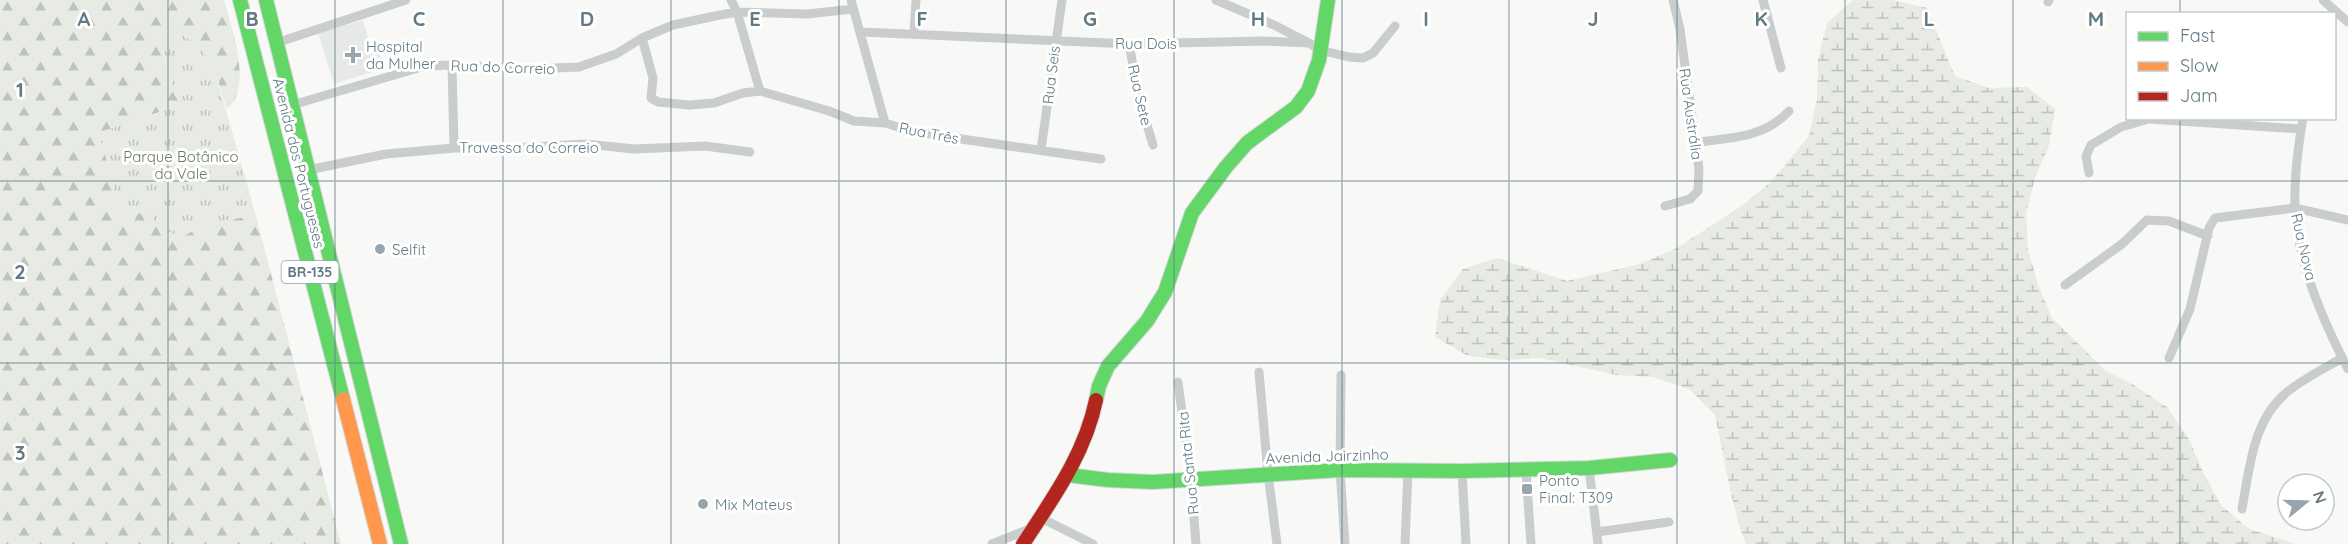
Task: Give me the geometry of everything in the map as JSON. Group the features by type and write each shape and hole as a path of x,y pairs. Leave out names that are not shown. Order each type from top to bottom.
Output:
{"main road":[{"name":"Avenida dos Portugueses","path":"240,0 380,544"},
{"name":"Avenida dos Portugueses","path":"266,0 401,544"},
{"path":"1023,544 1068,475 1090,426 1099,386 1108,366 1147,321 1165,292 1192,213 1247,143 1302,101 1313,81 1315,47 1328,0"},
{"path":"310,271 321,290 331,318 335,321 345,317"},
{"path":"332,359 341,356 347,358 355,381 367,404"},
{"name":"Avenida Jairzinho","path":"1068,475 1142,482 1340,470 1462,471 1589,468 1670,460"}],"street":[{"path":"276,43 406,0"},
{"path":"731,0 737,12 760,91"},
{"path":"914,33 915,0"},
{"name":"Rua Seis","path":"1041,150 1062,0"},
{"path":"1216,0 1274,25 1315,47 1349,57 1363,58 1373,53 1395,26"},
{"name":"Rua Austrália","path":"1665,206 1690,199 1698,191 1699,169 1680,29 1673,0"},
{"path":"1763,0 1781,68"},
{"name":"Rua do Correio","path":"292,105 425,66 531,69 579,67 616,54 642,38 673,25 737,12 807,14 852,4"},
{"name":"Rua Três","path":"852,4 885,123 912,131 1101,159"},
{"name":"Rua Dois","path":"861,32 1129,44 1251,41 1315,47"},
{"path":"642,38 653,78 650,92 653,101 688,105 714,103 743,93 760,91 829,111 854,121 885,123"},
{"name":"Rua Sete","path":"1129,44 1138,98 1153,145"},
{"path":"452,65 454,148"},
{"path":"1697,142 1733,138 1764,131 1789,111"},
{"name":"Rua Nova","path":"2303,120 2296,167 2295,208 2303,258 2323,318 2348,369"},
{"path":"2089,173 2086,156 2091,145 2121,127 2141,121 2190,121 2301,129"},
{"name":"Travessa do Correio","path":"308,170 386,154 454,148 586,144 634,149 705,146 750,152"},
{"path":"2169,358 2190,309 2212,220 2219,216 2295,208 2348,220"},
{"path":"2065,285 2122,244 2147,220 2169,221 2208,236"},
{"path":"2242,509 2255,440 2262,421 2271,407 2292,388 2342,358"},
{"path":"1259,372 1277,544"},
{"path":"1341,375 1340,470 1346,544"},
{"name":"Rua Santa Rita","path":"1178,382 1191,480 1196,544"},
{"path":"1589,468 1598,544"},
{"path":"1405,544 1408,470"},
{"path":"1526,470 1531,544"},
{"path":"1462,471 1466,544"},
{"path":"1597,532 1669,522"},
{"path":"992,544 1035,523 1093,544"}],"shaded area":[{"name":"Hospital da Mulher","path":"363,20 369,41 375,40 384,68 334,84 318,33"}],"green space":[{"path":"0,0 224,0 235,41 240,72 235,99 227,109 209,60 186,36 164,57 180,105 98,133 111,173 117,210 153,215 182,237 218,222 256,216 341,544 0,544"},
{"path":"1853,0 1892,0 1927,8 1955,76 1989,88 2027,87 2055,109 2049,145 2035,178 2026,214 2028,250 2038,285 2052,318 2105,370 2137,387 2167,407 2189,439 2221,505 2249,529 2296,544 1746,544 1730,489 1715,415 1689,389 1653,377 1616,375 1541,358 1504,360 1468,356 1435,337 1440,300 1463,269 1497,258 1567,281 1640,264 1677,248 1740,207 1770,183 1809,136 1817,98 1818,60 1827,23"},
{"name":"Parque Botânico da Vale","path":"169,30 186,37 198,46 212,66 256,216 218,222 182,237 156,227 153,215 116,210 111,173 98,133 180,105 165,58"}],"traffic: fast":[{"path":"240,0 343,399"},
{"path":"266,0 401,544"},
{"path":"1096,400 1099,386 1108,366 1147,321 1165,292 1192,213 1247,143 1296,107 1308,91 1319,60 1328,0"},
{"path":"1068,475 1153,482 1340,470 1462,471 1589,468 1670,460"}],"traffic: slow":[{"path":"343,399 380,544"}],"traffic: jam":[{"path":"1023,544 1067,475 1084,439 1096,400"}],"place":[{"name":"Hospital da Mulher","path":"353,55"},
{"name":"Selfit","path":"380,249"},
{"name":"Ponto Final: T309","path":"1527,489"},
{"name":"Mix Mateus","path":"703,504"}]}
